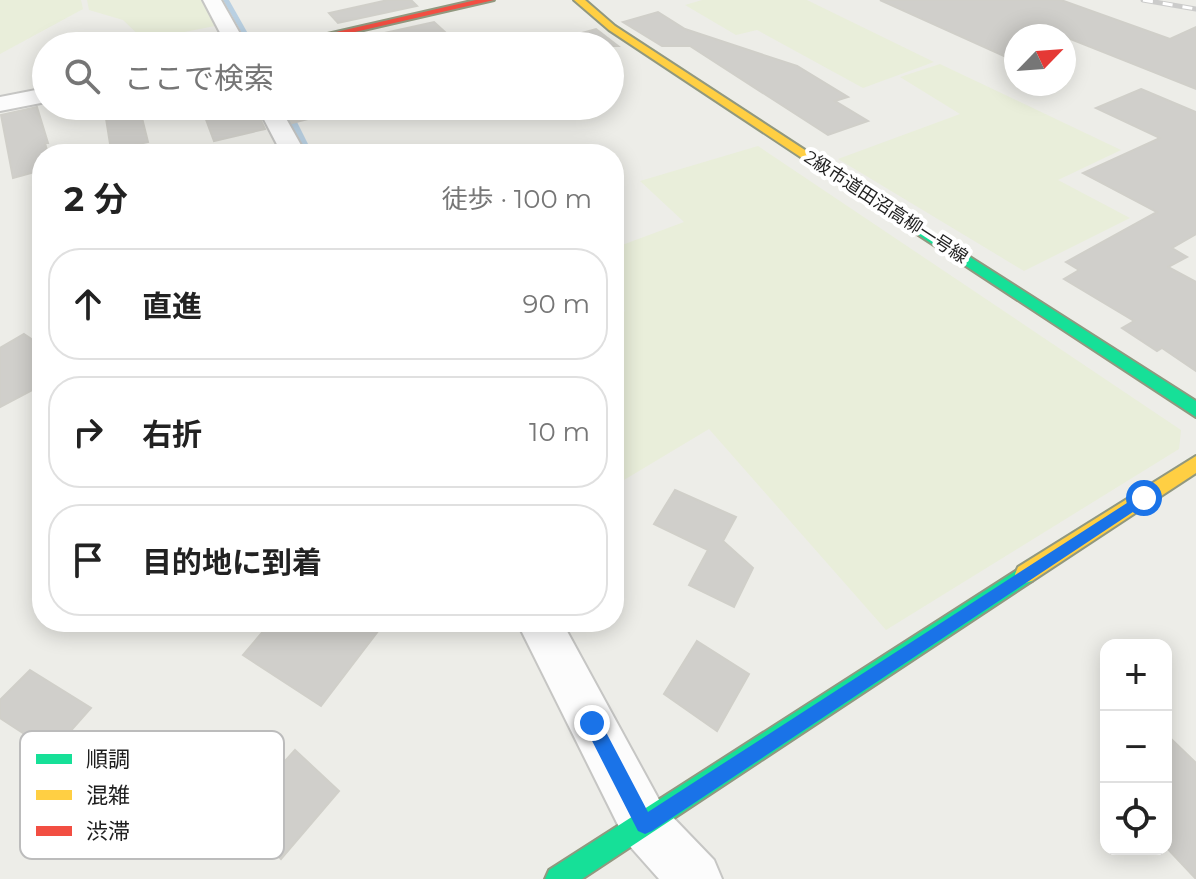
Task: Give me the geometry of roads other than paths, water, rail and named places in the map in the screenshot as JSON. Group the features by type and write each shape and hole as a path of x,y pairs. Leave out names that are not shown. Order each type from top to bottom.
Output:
{"street":[{"path":"212,0 229,32"},
{"path":"344,32 489,0"},
{"name":"2級市道田沼高柳一号線","path":"579,0 619,32"},
{"name":"2級市道田沼高柳一号線","path":"624,36 1196,410"},
{"path":"0,104 32,98"},
{"path":"276,120 289,144"},
{"path":"558,879 1196,463"},
{"path":"544,632 645,825 695,879"}],"waterway":[{"path":"226,0 244,32"},
{"path":"292,120 304,144"}],"railway":[{"path":"1143,0 1196,9"}]}
